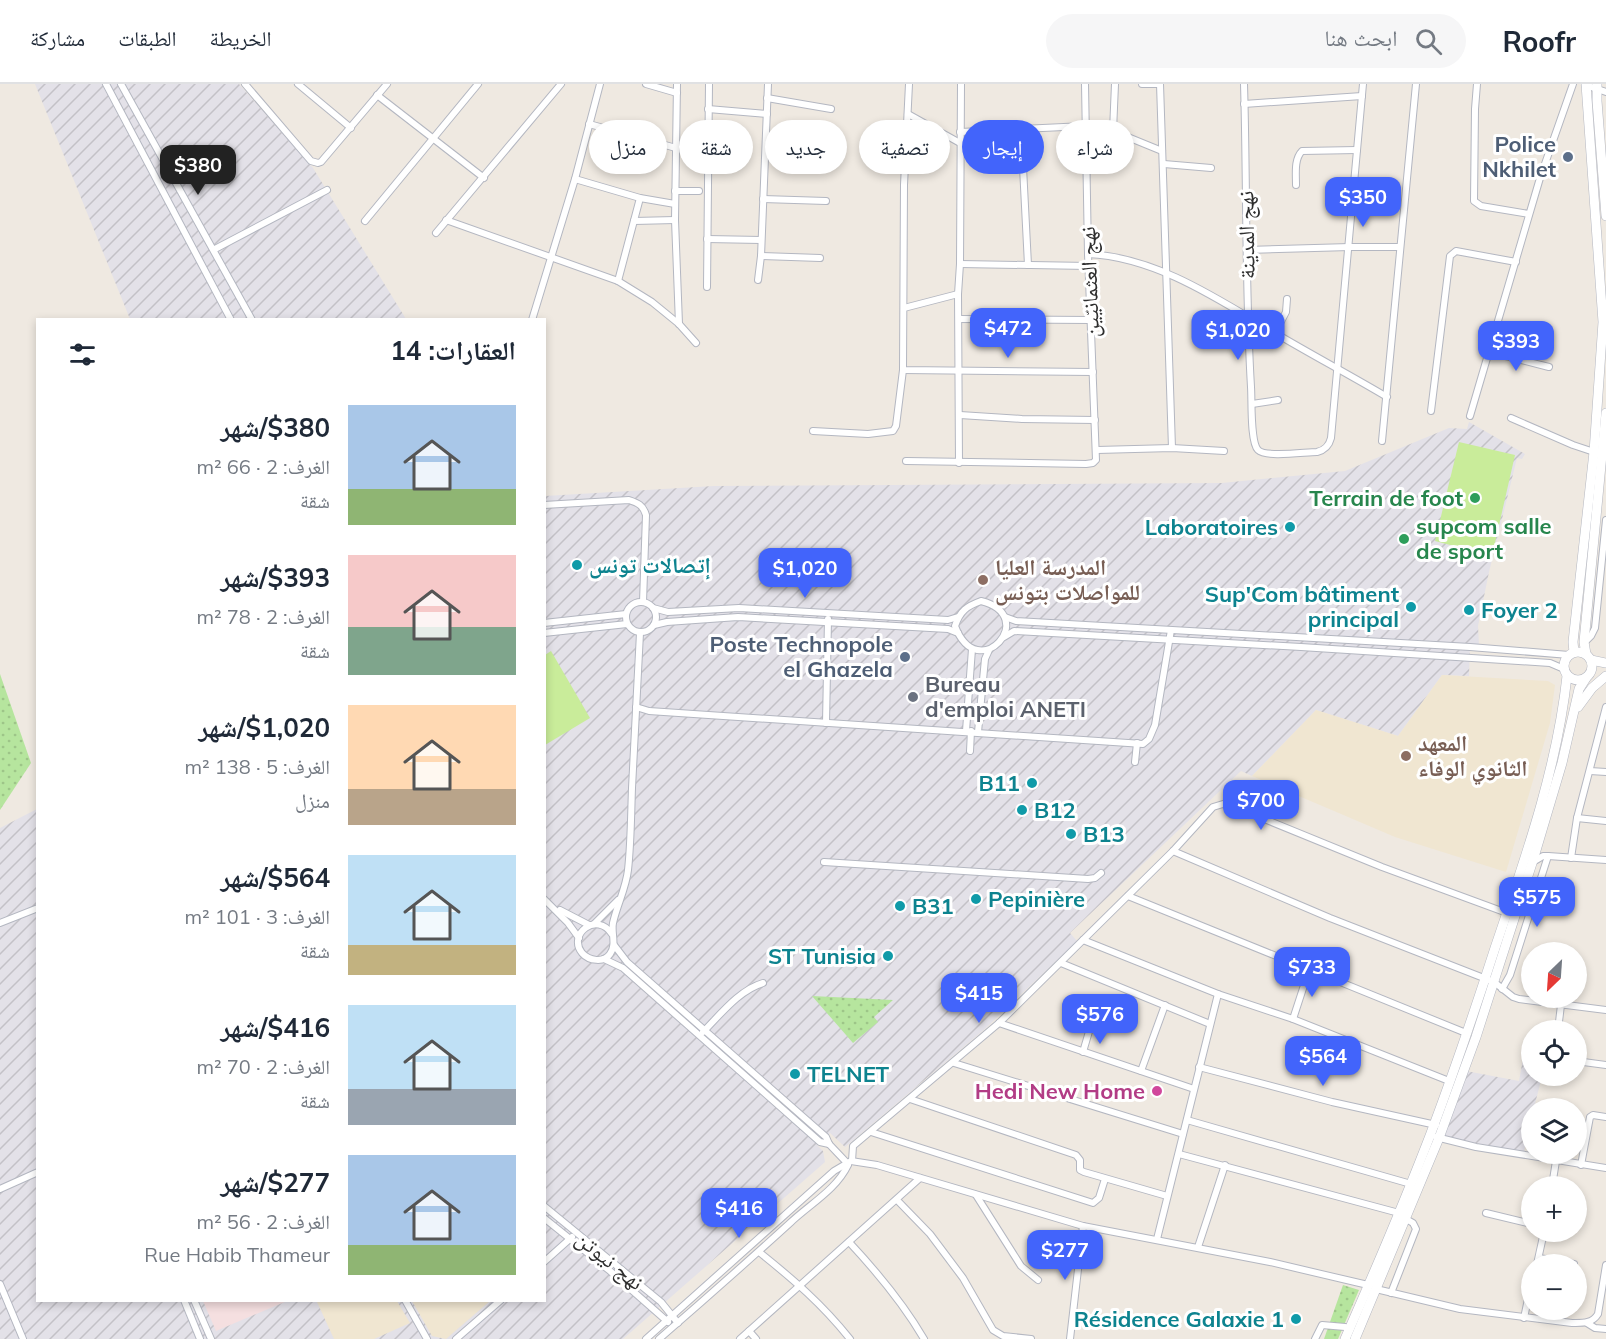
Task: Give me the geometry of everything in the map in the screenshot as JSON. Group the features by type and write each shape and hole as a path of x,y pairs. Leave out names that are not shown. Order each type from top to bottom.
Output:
{"street":[{"path":"106,84 230,318"},
{"path":"122,84 251,318"},
{"path":"244,84 314,163 321,162 384,85"},
{"path":"298,84 351,128"},
{"path":"364,221 478,84"},
{"path":"436,233 561,84"},
{"path":"590,120 600,84"},
{"path":"646,84 676,93"},
{"path":"677,84 675,220 679,324"},
{"path":"707,287 709,84"},
{"path":"758,280 768,84"},
{"path":"813,431 867,434 893,431 896,426 903,370 904,185 909,84"},
{"path":"959,463 958,294 962,174 961,84"},
{"name":"نهج العثمانيّين","path":"1085,84 1085,120"},
{"path":"1115,84 1113,131 1162,151"},
{"path":"1142,84 1160,84 1172,448"},
{"name":"نهج المدينة","path":"1244,84 1247,316 1254,439 1259,451 1268,454 1323,450 1329,444 1338,369"},
{"path":"1338,369 1363,84"},
{"path":"1382,441 1416,84"},
{"path":"1477,84 1474,120 1474,201 1481,206 1529,214"},
{"path":"1470,416 1529,214 1573,84"},
{"path":"1438,1126 1449,1080 1466,1033 1490,980 1507,913 1553,761 1563,712 1565,659 1571,654 1581,585 1594,452 1603,322 1586,85 1602,89 1606,97"},
{"path":"1602,89 1606,216"},
{"path":"377,96 484,178"},
{"path":"1244,104 1362,96"},
{"path":"767,98 831,109"},
{"path":"708,109 767,114"},
{"path":"908,114 960,144"},
{"path":"533,318 575,179 589,124"},
{"path":"667,146 676,148"},
{"path":"1296,185 1297,160 1302,151 1357,150"},
{"path":"1164,164 1211,168"},
{"path":"1023,174 1028,265"},
{"name":"نهج العثمانيّين","path":"1086,174 1097,450"},
{"path":"575,179 640,198 675,204"},
{"path":"214,249 327,190"},
{"path":"675,191 699,191"},
{"path":"618,281 640,198"},
{"path":"763,199 826,201"},
{"path":"447,220 618,281 652,302 679,324 696,343"},
{"path":"634,221 675,220"},
{"path":"707,239 761,240"},
{"path":"1247,250 1401,247"},
{"path":"1431,411 1450,256 1456,250 1516,262"},
{"path":"1088,254 1127,259 1165,272 1247,316 1387,397"},
{"path":"761,256 820,258"},
{"path":"960,264 1089,266"},
{"path":"904,308 958,294"},
{"path":"1275,333 1286,312 1287,299"},
{"path":"959,319 1091,320"},
{"path":"1489,352 1548,367"},
{"path":"903,370 1093,372"},
{"path":"1252,404 1278,400"},
{"path":"1355,1339 1372,1287 1438,1126 1533,862 1562,763 1579,689 1592,670 1584,642 1603,527 1606,413"},
{"path":"960,415 1095,420"},
{"path":"1511,418 1594,452"},
{"path":"906,461 1076,464 1093,463 1097,450 1172,448 1224,451"},
{"path":"546,505 629,500 644,508 646,514 642,602"},
{"path":"989,650 972,649 961,640 955,626 958,617 969,605 981,601 992,604 1005,617 1016,621 1571,654 1606,663"},
{"path":"653,608 656,619 649,630 635,632 627,624 626,614 632,605 642,602 668,612 740,608 948,620 958,617"},
{"path":"826,723 828,612"},
{"path":"546,622 626,614"},
{"path":"654,625 738,617 948,629 958,633"},
{"path":"970,751 985,659 989,650 1004,636 1008,627 1005,617"},
{"path":"546,633 627,624"},
{"path":"636,707 649,711 972,731 1137,744 1146,742 1155,724 1171,630"},
{"path":"1004,636 1014,631 1550,663 1578,681 1588,676 1606,674"},
{"path":"640,633 628,869 612,934 614,945 627,962 731,1062 820,1142 829,1144"},
{"path":"972,649 972,731"},
{"path":"1571,723 1582,700 1606,674"},
{"path":"1571,858 1578,818 1605,719 1606,707"},
{"path":"1135,762 1137,744"},
{"path":"1590,771 1606,772"},
{"path":"659,1339 790,1222 834,1186 850,1162 852,1147 999,1023 1173,851 1213,807 1223,804 1382,867 1507,913"},
{"path":"1578,818 1606,821"},
{"path":"1173,851 1330,918 1490,980 1521,1000"},
{"path":"1533,862 1543,856 1606,860"},
{"path":"1502,989 1510,975 1548,856"},
{"path":"824,862 1088,879 1095,878 1101,873"},
{"path":"1128,896 1466,1033"},
{"path":"579,938 582,931 610,909 620,897"},
{"path":"546,900 555,907 591,925 608,928 612,934"},
{"path":"555,907 579,938 581,952 588,958 604,959 623,968 702,1033 736,1056 826,1137 829,1144 850,1162 877,1165 1083,1226 1198,1247 1460,1309 1521,1318"},
{"path":"0,924 36,909"},
{"path":"1083,940 1218,994 1293,1019 1449,1080"},
{"path":"604,959 610,954 614,945"},
{"path":"1061,963 1210,1024"},
{"path":"1293,1019 1309,970"},
{"path":"702,1033 742,994 756,985 763,984"},
{"path":"1157,1239 1218,994"},
{"path":"1141,1071 1165,1005"},
{"path":"1587,1008 1606,1010"},
{"path":"1083,1052 1095,1011"},
{"path":"999,1023 1194,1089"},
{"path":"731,1062 736,1056"},
{"path":"1587,1062 1606,1065"},
{"path":"954,1063 1183,1134"},
{"path":"1199,1067 1332,1102 1438,1126"},
{"path":"910,1099 1076,1155 1080,1160 1081,1171 1167,1196"},
{"path":"1581,1165 1589,1120 1593,1115 1606,1117"},
{"path":"1186,1120 1411,1184"},
{"path":"871,1132 1093,1203 1099,1198 1105,1179"},
{"path":"1403,1216 1411,1184 1434,1136"},
{"path":"1434,1136 1476,1147 1521,1155"},
{"path":"1179,1154 1403,1216 1413,1223 1416,1229 1391,1293"},
{"path":"646,1339 834,1171 850,1162"},
{"path":"1575,1164 1606,1168"},
{"path":"1198,1247 1225,1165"},
{"path":"0,1189 36,1173"},
{"path":"740,1339 920,1178"},
{"path":"976,1194 1021,1266 1038,1280"},
{"path":"897,1200 930,1234 963,1278 993,1330 1003,1336 1031,1339"},
{"name":"نهج نيوتن","path":"546,1208 661,1302 673,1315 675,1326"},
{"path":"1486,1214 1521,1222"},
{"name":"نهج نيوتن","path":"546,1220 675,1326"},
{"path":"1070,1339 1083,1226"},
{"path":"546,1260 577,1233"},
{"path":"849,1242 882,1278 912,1318 924,1339"},
{"path":"759,1252 801,1285 828,1311 850,1339"},
{"path":"1543,1320 1587,1323 1594,1320 1598,1314 1606,1265"},
{"path":"0,1284 23,1339"},
{"path":"1345,1339 1372,1287"},
{"path":"185,1302 200,1339"},
{"path":"195,1302 211,1339"},
{"path":"406,1302 427,1339"},
{"path":"456,1339 499,1302"},
{"path":"192,1319 200,1315"},
{"path":"1587,1323 1595,1328 1606,1329"},
{"path":"1315,1339 1322,1325 1345,1327"},
{"path":"749,1331 756,1339"}],"shaded area":[{"path":"35,84 239,84 313,168 405,318 130,318"},
{"path":"1469,422 1525,454 1522,459 1517,458 1478,626 1479,645 1470,645 1469,676 1442,675 1398,736 1316,710 1252,776 1241,771 1070,933 1077,941 986,1028 845,1147 830,1133 817,1145 823,1151 825,1162 623,1339 0,1339 0,828 36,810 36,1302 546,1302 546,496 714,486 1222,483 1345,471 1449,428 1467,429"},
{"name":"المعهد الثانوي الوفاء","path":"1442,675 1548,681 1555,685 1550,723 1506,872 1395,837 1252,776 1316,710 1398,736"},
{"path":"1521,1070 1521,1086 1540,1086 1536,1098 1521,1098 1521,1151 1443,1137 1466,1071 1519,1081"},
{"path":"203,1302 285,1302 216,1331"},
{"path":"317,1302 398,1302 410,1323 374,1339 334,1339"},
{"path":"413,1302 489,1302 446,1339 432,1336"}],"green space":[{"name":"Terrain de foot","path":"1459,442 1515,455 1492,556 1435,541"},
{"path":"551,651 590,718 546,744 546,654"},
{"path":"0,674 31,763 0,810"},
{"path":"812,996 893,1000 874,1017 878,1022 853,1043"},
{"path":"1343,1285 1359,1290 1338,1339 1324,1339"}],"place":[{"name":"Police Nkhilet","path":"1568,157"},
{"name":"Terrain de foot","path":"1475,498"},
{"name":"Laboratoires","path":"1290,527"},
{"name":"supcom salle de sport","path":"1404,539"},
{"name":"إتصالات تونس","path":"577,565"},
{"name":"المدرسة العليا للمواصلات بتونس","path":"983,580"},
{"name":"Sup'Com bâtiment principal","path":"1411,607"},
{"name":"Foyer 2","path":"1469,610"},
{"name":"Poste Technopole el Ghazela","path":"905,657"},
{"name":"Bureau d'emploi ANETI","path":"913,697"},
{"name":"المعهد الثانوي الوفاء","path":"1406,756"},
{"name":"B11","path":"1032,783"},
{"name":"B12","path":"1022,810"},
{"name":"B13","path":"1071,834"},
{"name":"Pepinière","path":"976,899"},
{"name":"B31","path":"900,906"},
{"name":"ST Tunisia","path":"888,956"},
{"name":"TELNET","path":"795,1074"},
{"name":"Hedi New Home","path":"1157,1091"},
{"name":"Résidence Galaxie 1","path":"1296,1319"}]}
